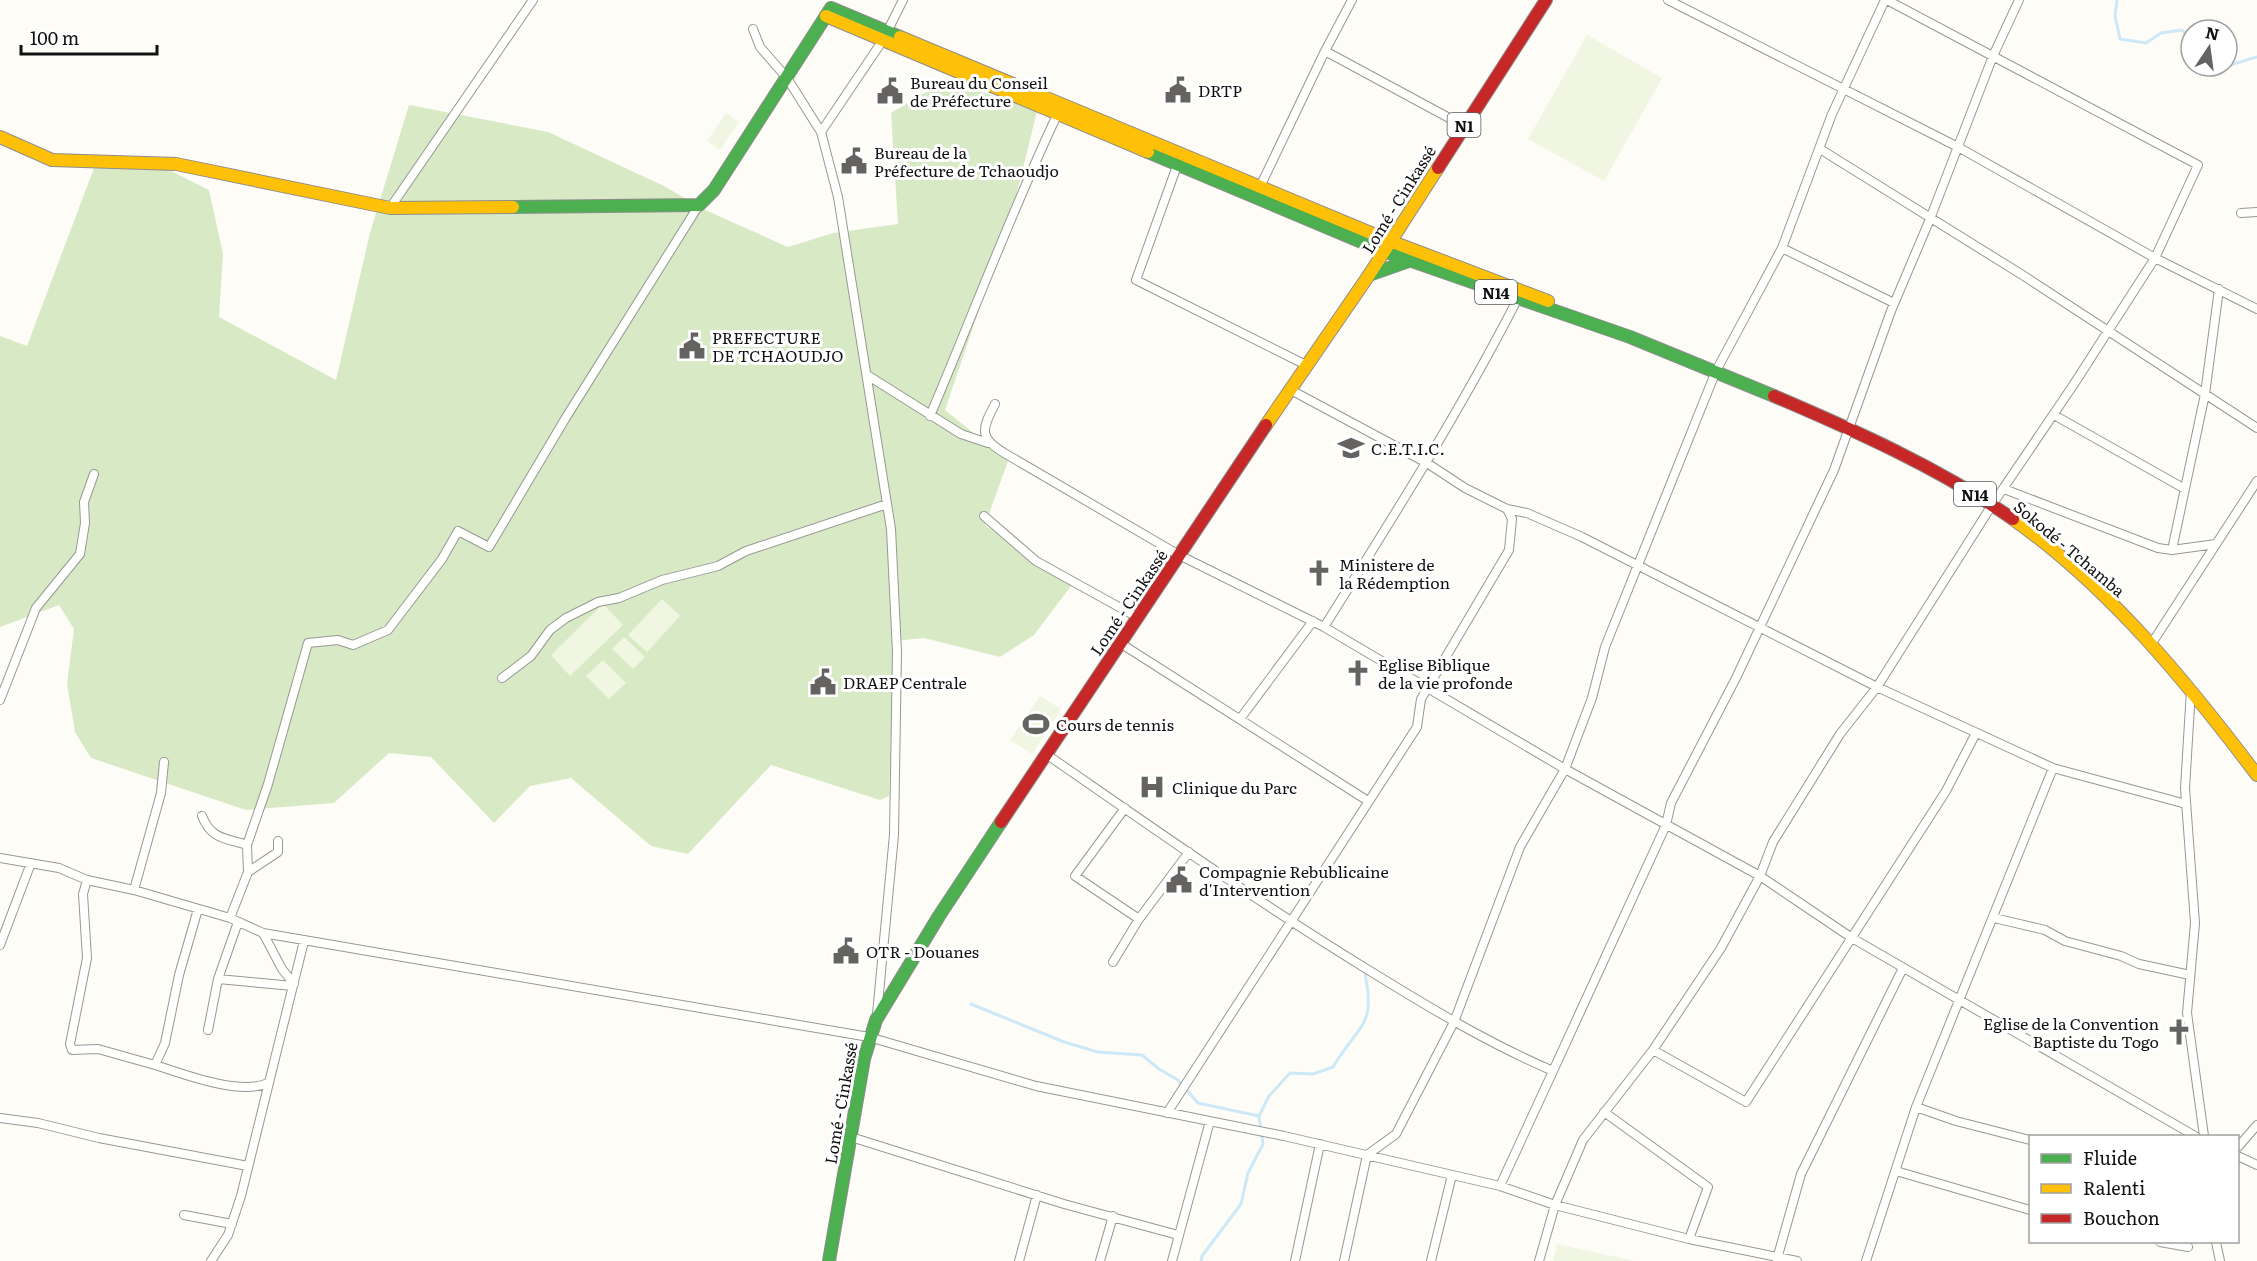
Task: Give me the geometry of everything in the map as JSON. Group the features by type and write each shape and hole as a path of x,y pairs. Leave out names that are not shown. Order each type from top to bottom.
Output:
{"main road":[{"name":"Lomé - Cinkassé","path":"829,1261 869,1037 876,1020 939,916 1046,754 1289,389 1369,275 1540,3"},
{"path":"0,137 52,159 69,162 176,164 390,208 699,205 714,190 831,8 885,36 1058,113 1178,163 1258,191"},
{"path":"885,36 1387,246"},
{"name":"Sokodé - Tchamba","path":"1387,246 1410,261 1517,300 1610,330 1716,371 1847,427 1930,468 1992,505 2085,577 2152,643 2257,775"},
{"name":"Sokodé - Tchamba","path":"1387,246 1579,314 1610,330"},
{"path":"1369,275 1410,261"}],"street":[{"path":"390,208 533,0"},
{"path":"821,132 885,36 903,0"},
{"path":"1258,191 1352,0"},
{"path":"1668,0 1958,147 2155,258 2257,309"},
{"path":"1344,1261 1367,1155 1396,1134 1454,1022 1520,847 1565,770 1592,698 1605,646 1716,371 1782,248 1843,90 1886,0 2198,165 2155,258 2054,415 1992,505 1877,687 1840,734 1773,842 1761,876 1721,948 1653,1050 1583,1140 1555,1205 1539,1261"},
{"path":"1500,1186 1666,825 1671,803 1759,629 1834,470 1847,427 1894,303 1930,219 1993,56 2019,0"},
{"path":"753,29 760,47 787,78 821,132 838,197 891,529 897,652 894,824 876,1020"},
{"path":"1325,51 1464,126"},
{"path":"930,416 974,313 1017,202 1058,113"},
{"path":"1820,149 2024,276 2257,428"},
{"path":"1178,163 1136,280 1306,364"},
{"path":"208,1030 218,979 248,872 247,845 268,784 308,643 338,640 353,645 388,630 442,559 458,531 489,547 565,419 699,205"},
{"path":"2241,213 2257,212"},
{"path":"1782,248 1894,303"},
{"path":"2172,550 2205,394 2219,289"},
{"path":"1324,627 1427,464 1475,381 1517,300"},
{"path":"867,375 961,434 988,443 1179,555 1324,627 1565,770 1761,876 1852,938 2192,1135"},
{"path":"1289,389 1427,464 1465,489 1507,509 1527,513 1877,687 1976,733 2053,768 2186,804"},
{"path":"988,443 984,429 995,404"},
{"path":"2054,415 2186,489"},
{"path":"0,700 36,608 80,554 85,523 84,502 94,474"},
{"path":"2152,643 2257,481"},
{"path":"2004,489 2158,548 2172,550 2216,544"},
{"path":"502,678 531,656 550,630 566,618 598,602 618,598 663,580 718,566 746,550 887,504"},
{"path":"1167,1113 1289,921 1417,727 1420,699 1509,550 1512,519 1507,509"},
{"path":"984,516 1036,561 1137,617"},
{"path":"1240,720 1313,621"},
{"path":"1120,643 1368,801"},
{"path":"2191,690 2185,788 2194,923 2187,1013 2204,1135"},
{"path":"1653,1050 1746,1102 1946,791 1976,733"},
{"path":"1046,754 1289,921 1454,1022 1511,1053 1553,1071"},
{"path":"134,890 161,793 164,762"},
{"path":"1866,1261 1916,1107 2053,768"},
{"path":"1125,808 1075,876 1139,918"},
{"path":"202,816 207,829 214,835 247,845"},
{"path":"248,872 278,852 278,841"},
{"path":"1113,962 1139,918 1189,852"},
{"path":"0,858 59,868 87,880 134,890 234,920 263,933 869,1037 1036,1086 1320,1144 1500,1186 1555,1205 1689,1239 1777,1259 1797,1261"},
{"path":"0,945 31,864"},
{"path":"87,880 83,894 87,958 71,1039 72,1050 98,1049 215,1082 250,1088 268,1083"},
{"path":"155,1065 165,1043 179,975 198,909"},
{"path":"0,913 11,915"},
{"path":"1994,918 2045,930 2065,941 2121,956 2139,964 2190,975"},
{"path":"263,933 282,969 294,985"},
{"path":"212,1261 232,1224 304,941"},
{"path":"1777,1259 1801,1174 1903,968"},
{"path":"218,979 294,985"},
{"path":"1916,1107 1956,1121 2029,1139"},
{"path":"1604,1112 1708,1187 1689,1239"},
{"path":"0,1118 38,1123 82,1135 248,1166"},
{"path":"1172,1261 1210,1121"},
{"path":"2239,1146 2257,1125"},
{"path":"851,1137 1037,1195 1178,1235"},
{"path":"1295,1261 1320,1144"},
{"path":"2239,1156 2257,1165"},
{"path":"1896,1171 2029,1209"},
{"path":"1431,1261 1452,1175"},
{"path":"1019,1261 1037,1195"},
{"path":"184,1215 232,1224"},
{"path":"1100,1261 1113,1216"},
{"path":"2165,1243 2187,1247"},
{"path":"2216,1243 2220,1261"}],"green space":[{"path":"1587,35 1662,78 1604,181 1528,139"},
{"path":"947,80 1037,111 1013,209 945,410 1008,461 985,525 1071,586 1034,635 1000,657 924,638 894,641 889,796 880,800 771,765 688,854 651,846 571,778 530,786 494,823 431,757 389,753 334,803 246,810 91,758 75,732 67,684 74,629 59,605 0,627 0,336 27,346 94,168 169,170 209,190 223,254 219,317 336,380 370,233 409,105 548,132 664,186 703,209 788,247 833,233 898,224 891,113"},
{"path":"726,113 739,122 720,150 707,141"},
{"path":"662,599 680,616 647,652 628,635"},
{"path":"603,604 623,625 570,676 551,655"},
{"path":"624,637 645,657 633,669 612,649"},
{"path":"603,660 626,683 609,699 586,676"},
{"name":"Cours de tennis","path":"1040,696 1061,709 1032,754 1010,740"},
{"path":"1557,1244 1634,1261 1553,1261"}],"waterway":[{"path":"2117,0 2115,16 2120,39 2146,43 2161,33 2179,30"},
{"path":"2239,62 2257,57"},
{"path":"1259,1116 1269,1096 1290,1073 1313,1074 1333,1067 1358,1032 1367,1014 1368,988 1364,969"},
{"path":"971,1004 1064,1042 1098,1052 1142,1055 1159,1069 1178,1080 1198,1103 1259,1116 1263,1144 1248,1173 1241,1204 1202,1256 1201,1261"}],"traffic: fast":[{"path":"513,207 699,205 714,190 831,8 900,37"},
{"path":"1148,152 1383,251"},
{"path":"1383,251 1630,337 1774,396"},
{"path":"1369,275 1409,261"},
{"path":"829,1261 864,1059 876,1020 939,916 1001,822"}],"traffic: slow":[{"path":"826,16 1148,152"},
{"path":"900,37 1390,241"},
{"path":"0,137 52,160 176,164 390,208 513,207"},
{"path":"1266,425 1369,275 1438,168"},
{"path":"1390,241 1548,301"},
{"path":"2013,519 2082,575 2145,638 2203,705 2257,775"}],"traffic: jam":[{"path":"1438,168 1546,0"},
{"path":"1774,396 1926,467 2013,519"},
{"path":"1001,822 1266,425"}],"place":[{"name":"DRTP","path":"1178,90"},
{"name":"Bureau du Conseil de Préfecture","path":"890,91"},
{"name":"Bureau de la Préfecture de Tchaoudjo","path":"854,161"},
{"name":"PREFECTURE DE TCHAOUDJO","path":"692,346"},
{"name":"C.E.T.I.C.","path":"1351,448"},
{"name":"Ministere de la Rédemption","path":"1319,573"},
{"name":"Eglise Biblique de la vie profonde","path":"1358,673"},
{"name":"DRAEP Centrale","path":"823,682"},
{"name":"Cours de tennis","path":"1036,724"},
{"name":"Clinique du Parc","path":"1152,787"},
{"name":"Compagnie Rebublicaine d'Intervention","path":"1179,880"},
{"name":"OTR - Douanes","path":"846,951"},
{"name":"Eglise de la Convention Baptiste du Togo","path":"2179,1032"}]}
